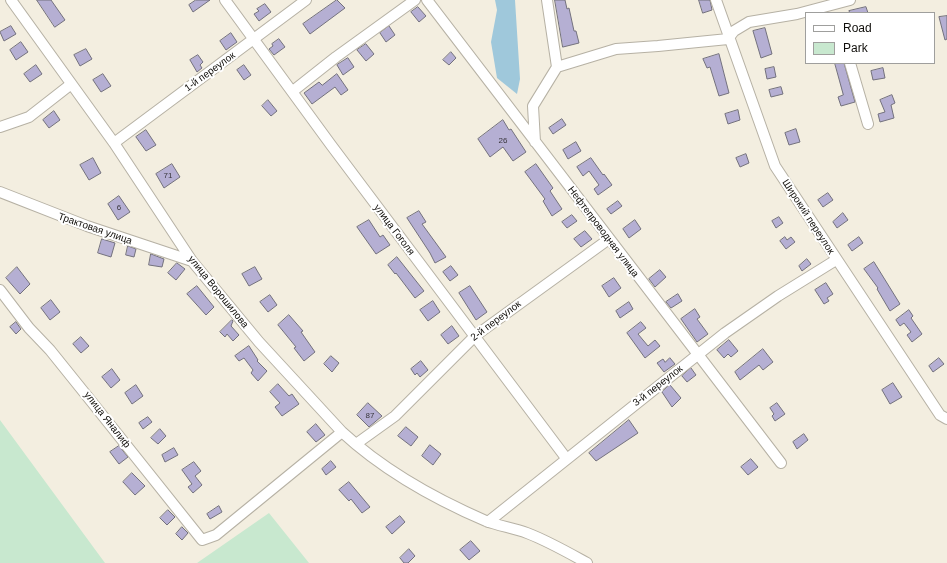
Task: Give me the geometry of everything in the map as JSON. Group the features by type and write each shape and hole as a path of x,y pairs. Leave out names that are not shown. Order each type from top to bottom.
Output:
{"street":[{"name":"улица Ворошилова","path":"11,0 70,85 114,143 192,261 259,342 342,432 404,479 442,500 488,522 526,532 558,546 587,563"},
{"name":"улица Гоголя","path":"225,0 293,91 330,145 566,458"},
{"name":"1-й переулок","path":"114,143 306,0"},
{"path":"293,91 336,57 415,0"},
{"name":"Нефтепроводная улица","path":"427,0 781,463"},
{"path":"535,142 533,106 557,67 547,0"},
{"name":"Широкий переулок","path":"716,0 728,39 775,166 836,260 943,417"},
{"path":"806,12 834,6 850,0"},
{"path":"557,67 616,49 728,39 734,31 749,22 805,12"},
{"path":"850,64 868,124"},
{"path":"0,127 29,117 70,85"},
{"name":"Трактовая улица","path":"0,192 87,226 192,261"},
{"name":"2-й переулок","path":"356,444 395,416 474,336 609,239"},
{"name":"3-й переулок","path":"488,522 724,333 778,296 836,260"},
{"name":"улица Яналиф","path":"0,290 29,328 50,350 91,401 197,536 202,540 216,535 342,432"}],"green space":[{"path":"0,420 105,563 0,563"},
{"path":"269,513 309,563 197,563"}],"water":[{"path":"495,0 515,0 520,79 517,94 497,78 491,42 497,10"}],"building":[{"path":"37,0 51,0 65,20 55,27"},
{"path":"196,0 210,0 193,12 189,5"},
{"path":"337,0 345,8 310,34 303,24"},
{"path":"555,0 565,0 567,9 569,8 574,31 576,31 579,43 563,47"},
{"path":"699,0 710,0 712,10 703,13"},
{"path":"265,4 271,12 259,21 254,14 259,11 257,9"},
{"path":"418,7 426,16 419,22 411,12"},
{"path":"866,7 868,12 850,12"},
{"path":"947,16 947,39 945,40 939,17"},
{"path":"11,26 16,34 4,41 0,32"},
{"path":"389,26 395,35 386,42 380,33"},
{"path":"765,28 772,54 761,58 753,31"},
{"path":"231,33 237,42 226,50 220,41"},
{"path":"279,39 285,47 274,55 269,49 273,46 272,44"},
{"path":"21,42 28,52 16,60 10,50"},
{"path":"366,44 374,54 366,61 357,50"},
{"path":"86,49 92,59 80,66 74,55"},
{"path":"451,52 456,58 449,65 443,60"},
{"path":"719,54 729,93 719,96 710,67 707,68 703,59"},
{"path":"198,55 203,62 200,65 202,68 197,72 190,60"},
{"path":"348,58 354,67 343,75 337,65"},
{"path":"835,64 844,64 855,102 841,106 838,97 843,95"},
{"path":"36,65 42,74 30,82 24,74"},
{"path":"244,65 251,75 244,80 237,70"},
{"path":"774,67 776,77 767,79 765,69"},
{"path":"883,68 885,78 873,80 871,71"},
{"path":"103,74 111,86 101,92 93,80"},
{"path":"337,74 348,90 341,95 335,87 312,104 304,93 319,82 322,85"},
{"path":"781,87 783,94 771,97 769,90"},
{"path":"892,95 895,103 891,105 894,118 880,122 878,114 885,112 880,100"},
{"path":"268,100 277,111 271,116 262,106"},
{"path":"738,110 740,120 728,124 725,114"},
{"path":"54,111 60,120 49,128 43,120"},
{"path":"562,119 566,125 553,134 549,128"},
{"path":"503,120 509,130 511,129 526,152 513,161 503,147 490,157 478,139"},
{"path":"796,129 800,142 789,145 785,133"},
{"path":"146,130 156,145 146,151 136,137"},
{"path":"576,142 581,151 568,159 563,150"},
{"path":"746,154 749,163 740,167 736,158"},
{"path":"93,158 101,173 89,180 80,165"},
{"path":"591,158 612,185 598,195 594,189 599,185 589,171 583,176 577,167"},
{"path":"172,164 180,177 164,188 156,174"},
{"path":"536,164 553,188 550,191 562,209 552,216 543,201 545,199 525,172"},
{"path":"828,193 833,200 823,207 818,200"},
{"path":"119,196 130,212 118,220 108,204"},
{"path":"618,201 622,206 611,214 607,209"},
{"path":"419,211 426,222 422,224 446,257 435,263 407,218"},
{"path":"843,213 848,220 837,228 833,222"},
{"path":"572,215 577,221 567,228 562,222"},
{"path":"779,217 783,223 776,228 772,221"},
{"path":"369,220 380,237 383,235 390,245 376,254 357,227"},
{"path":"635,220 641,229 629,238 623,229"},
{"path":"585,231 592,239 581,247 574,239"},
{"path":"785,237 787,240 791,237 795,242 786,249 780,241"},
{"path":"859,237 863,243 852,251 848,245"},
{"path":"102,239 115,243 111,257 98,253"},
{"path":"128,246 136,249 134,257 126,255"},
{"path":"151,254 164,259 162,267 149,265"},
{"path":"397,257 424,291 415,298 388,265"},
{"path":"807,259 811,264 802,271 799,266"},
{"path":"874,262 900,304 890,311 877,289 878,288 864,269"},
{"path":"177,263 185,269 176,280 168,273"},
{"path":"451,266 458,275 450,281 443,272"},
{"path":"17,267 30,284 20,294 6,278"},
{"path":"255,267 262,279 249,286 242,274"},
{"path":"660,270 666,277 655,287 649,279"},
{"path":"614,278 621,288 609,297 602,286"},
{"path":"826,283 833,294 827,298 829,301 824,304 815,290"},
{"path":"197,286 214,307 206,315 187,294"},
{"path":"470,286 487,312 476,320 459,293"},
{"path":"678,294 682,301 671,308 666,302"},
{"path":"270,295 277,305 268,312 260,302"},
{"path":"51,300 60,312 50,320 41,308"},
{"path":"433,301 440,312 428,321 420,310"},
{"path":"629,302 633,309 620,318 616,311"},
{"path":"695,309 700,317 697,319 708,334 697,342 681,319"},
{"path":"909,310 913,316 911,318 922,334 912,342 907,335 911,332 904,323 900,326 896,320"},
{"path":"289,315 303,331 301,332 315,352 304,361 294,348 296,347 278,325"},
{"path":"232,320 231,326 239,335 233,341 227,334 225,337 220,332"},
{"path":"16,322 21,329 16,334 10,327"},
{"path":"641,322 646,328 638,334 648,346 655,340 660,346 645,358 627,333"},
{"path":"452,326 459,336 448,344 441,335"},
{"path":"81,337 89,346 81,353 73,344"},
{"path":"729,340 738,351 731,357 728,354 724,358 717,350"},
{"path":"249,346 258,360 257,361 267,371 258,381 251,373 253,370 244,358 239,361 235,356"},
{"path":"763,349 773,362 763,370 759,365 740,380 735,372"},
{"path":"331,356 339,363 332,372 324,364"},
{"path":"670,358 675,364 664,372 657,363 663,359 665,362"},
{"path":"939,358 944,364 933,372 929,366"},
{"path":"421,361 428,370 420,377 417,373 415,375 411,369"},
{"path":"691,368 696,375 687,382 682,376"},
{"path":"112,369 120,380 111,388 102,377"},
{"path":"893,383 902,397 890,404 882,390"},
{"path":"278,384 289,396 292,394 299,404 282,416 275,407 280,403 270,392"},
{"path":"136,385 143,396 132,404 125,393"},
{"path":"670,385 681,398 672,407 662,392"},
{"path":"368,403 382,416 369,427 357,415"},
{"path":"777,403 785,414 775,421 772,416 774,414 770,408"},
{"path":"148,417 152,422 143,429 139,423"},
{"path":"629,420 638,433 596,461 589,453"},
{"path":"316,424 325,435 316,442 307,432"},
{"path":"406,427 418,437 411,446 398,436"},
{"path":"160,429 166,436 158,444 151,438"},
{"path":"804,434 808,440 797,449 793,442"},
{"path":"430,445 441,454 433,465 422,456"},
{"path":"119,446 128,457 119,464 110,452"},
{"path":"174,448 178,455 165,462 162,455"},
{"path":"751,459 758,467 748,475 741,467"},
{"path":"331,461 336,467 326,475 322,469"},
{"path":"194,462 201,471 195,476 202,485 193,493 188,487 192,484 182,470"},
{"path":"132,473 145,486 135,495 123,482"},
{"path":"349,482 370,507 362,513 351,499 349,501 339,490"},
{"path":"219,506 222,512 210,519 207,514"},
{"path":"168,510 175,517 167,525 160,518"},
{"path":"400,516 405,522 392,534 386,527"},
{"path":"182,527 188,533 182,540 176,534"},
{"path":"471,541 480,551 469,560 460,550"},
{"path":"409,549 415,556 408,563 404,563 400,558"}]}
